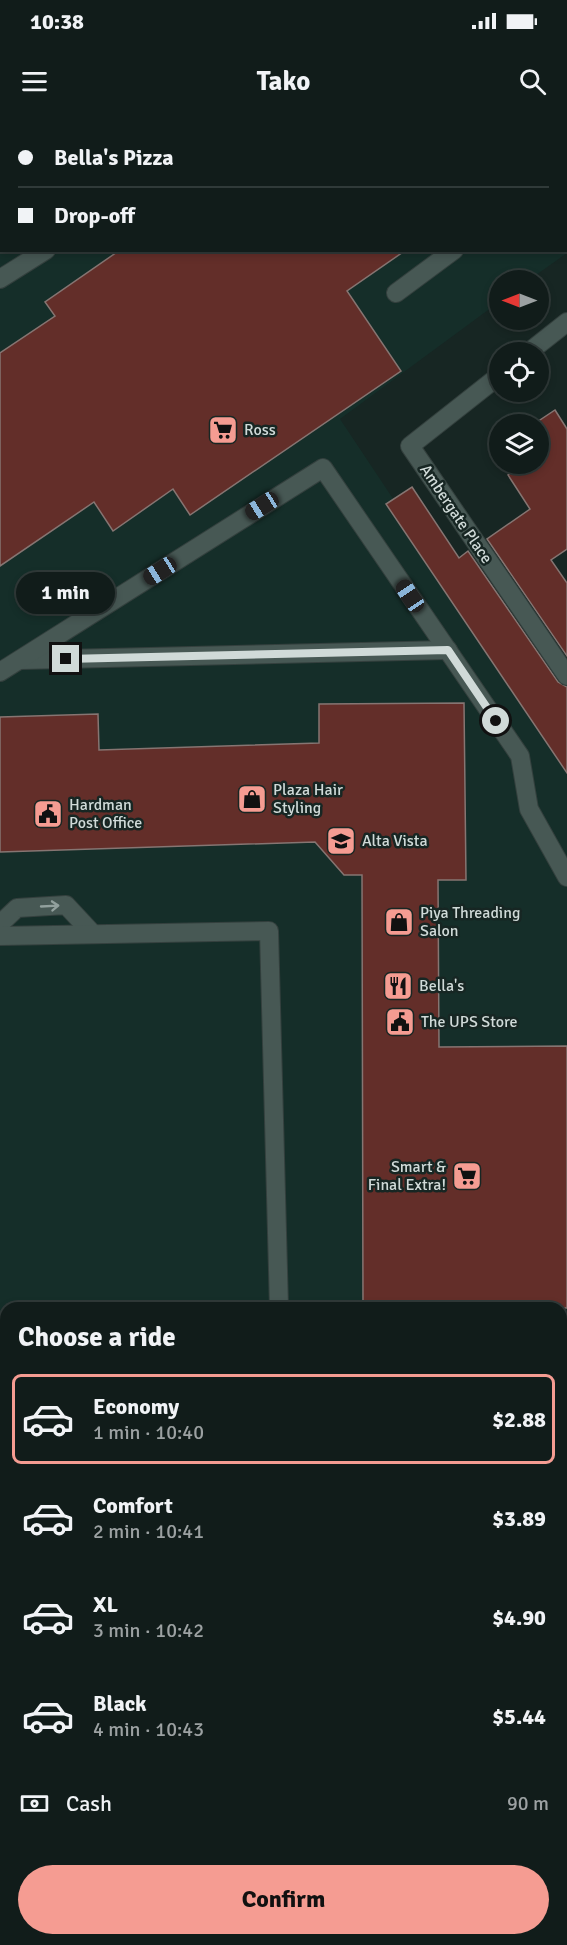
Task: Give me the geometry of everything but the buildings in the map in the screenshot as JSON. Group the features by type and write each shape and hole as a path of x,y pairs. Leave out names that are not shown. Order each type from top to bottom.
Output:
{"street":[{"path":"0,279 43,252"},
{"path":"396,293 451,252"},
{"path":"542,342 567,322"},
{"name":"Ambergate Place","path":"489,384 410,446 567,676"},
{"path":"0,672 323,468 520,756 529,809 567,877"},
{"path":"19,660 448,650"},
{"path":"0,924 17,908 66,905 93,934"},
{"path":"0,936 269,931 279,1302"}],"shaded area":[{"path":"0,252 567,252 543,270 489,270 489,309 340,419 567,760 567,1302 0,1302"}],"place":[{"name":"Ross","path":"223,430"},
{"name":"Plaza Hair Styling","path":"252,799"},
{"name":"Hardman Post Office","path":"48,814"},
{"name":"Alta Vista","path":"341,841"},
{"name":"Piya Threading Salon","path":"399,922"},
{"name":"Bella's","path":"398,986"},
{"name":"The UPS Store","path":"400,1022"},
{"name":"Smart & Final Extra!","path":"467,1176"}],"route":[{"path":"66,659 448,650 496,721"}]}
